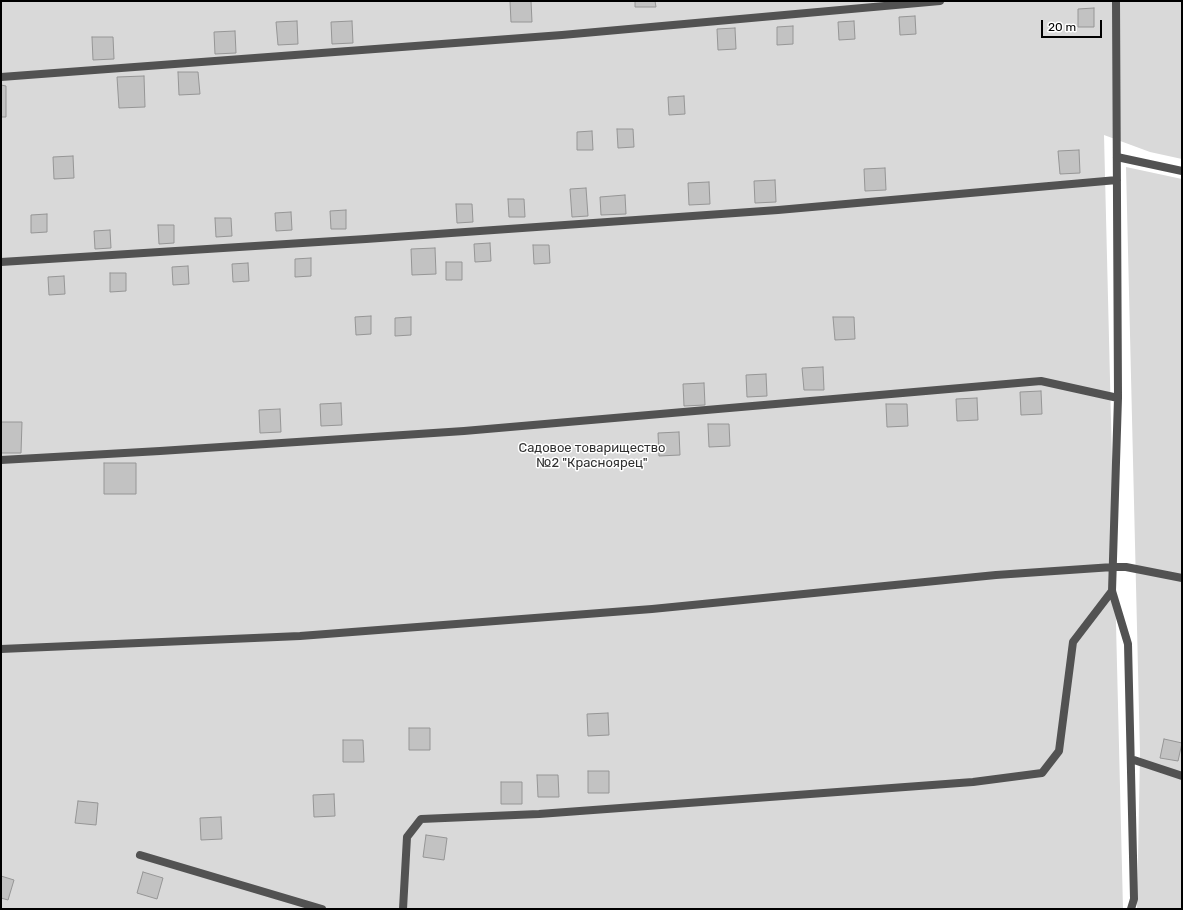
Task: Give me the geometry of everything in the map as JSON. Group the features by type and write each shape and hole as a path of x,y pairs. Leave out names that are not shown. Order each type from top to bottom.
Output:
{"street":[{"path":"1,78 562,35 940,1"},
{"path":"1116,1 1118,398 1112,591 1128,644 1134,898 1132,909"},
{"path":"1117,157 1182,171"},
{"path":"1,262 366,239 770,210 1117,180"},
{"path":"1,460 152,452 456,432 1041,381 1118,398"},
{"path":"1,649 300,636 652,609 996,575 1113,567 1126,567 1182,578"},
{"path":"403,909 407,837 421,819 539,814 973,782 1042,773 1059,751 1073,642 1112,591"},
{"path":"1131,759 1182,776"},
{"path":"140,855 322,909"}],"green space":[{"name":"Садовое товарищество №2 \"Красноярец\"","path":"1,1 1182,1 1182,159 1150,152 1104,135 1123,909 1,909"},
{"path":"1126,167 1182,179 1182,909 1137,909 1140,753"}],"building":[{"path":"510,1 531,1 532,22 511,22"},
{"path":"635,1 655,1 656,7 635,7"},
{"path":"1094,8 1094,27 1078,27 1078,9"},
{"path":"915,16 916,34 900,35 899,17"},
{"path":"297,21 298,44 278,45 276,22"},
{"path":"352,21 353,43 332,44 331,22"},
{"path":"854,21 855,39 839,40 838,22"},
{"path":"793,26 793,44 777,45 777,27"},
{"path":"735,28 736,49 718,50 717,29"},
{"path":"235,31 236,53 215,54 214,32"},
{"path":"92,37 113,37 114,59 93,60"},
{"path":"178,72 198,72 200,94 179,95"},
{"path":"144,76 145,107 119,108 117,77"},
{"path":"1,85 6,86 6,117 1,117"},
{"path":"684,96 685,114 669,115 668,97"},
{"path":"617,129 633,129 634,147 618,148"},
{"path":"592,131 593,150 577,150 577,132"},
{"path":"1079,150 1080,173 1060,174 1058,151"},
{"path":"73,156 74,178 54,179 53,157"},
{"path":"885,168 886,190 865,191 864,169"},
{"path":"775,180 776,202 755,203 754,181"},
{"path":"709,182 710,204 689,205 688,183"},
{"path":"586,188 588,216 572,217 570,189"},
{"path":"625,195 626,214 601,215 600,197"},
{"path":"508,199 524,199 525,217 509,217"},
{"path":"456,204 472,204 473,222 457,223"},
{"path":"346,210 346,229 331,229 330,211"},
{"path":"291,212 292,230 276,231 275,213"},
{"path":"47,214 47,232 31,233 31,215"},
{"path":"215,218 231,218 232,236 216,237"},
{"path":"158,225 174,225 174,243 159,244"},
{"path":"110,230 111,248 95,249 94,231"},
{"path":"490,243 491,261 475,262 474,244"},
{"path":"533,245 549,245 550,263 534,264"},
{"path":"435,248 436,274 412,275 411,249"},
{"path":"311,258 311,276 295,277 295,259"},
{"path":"446,262 462,262 462,280 446,280"},
{"path":"248,263 249,281 233,282 232,264"},
{"path":"188,266 189,284 173,285 172,267"},
{"path":"110,273 126,273 126,291 110,292"},
{"path":"64,276 65,294 49,295 48,277"},
{"path":"371,316 371,334 356,335 355,317"},
{"path":"411,317 411,335 395,336 395,318"},
{"path":"833,317 854,317 855,339 835,340"},
{"path":"823,367 824,390 804,390 802,368"},
{"path":"766,374 767,396 747,397 746,375"},
{"path":"704,383 705,405 684,406 683,384"},
{"path":"1041,391 1042,414 1021,415 1020,392"},
{"path":"977,398 978,420 957,421 956,399"},
{"path":"341,403 342,425 321,426 320,404"},
{"path":"886,404 907,404 908,426 887,427"},
{"path":"280,409 281,432 260,433 259,410"},
{"path":"1,422 22,422 21,453 1,453"},
{"path":"708,424 729,424 730,446 709,447"},
{"path":"679,432 680,455 659,456 658,433"},
{"path":"104,463 136,463 136,494 104,494"},
{"path":"608,713 609,735 588,736 587,714"},
{"path":"409,728 430,728 430,750 409,750"},
{"path":"1164,739 1182,743 1178,761 1160,758"},
{"path":"343,740 363,740 364,762 343,762"},
{"path":"588,771 609,771 609,793 588,793"},
{"path":"537,775 558,775 559,797 538,797"},
{"path":"501,782 522,782 522,804 501,804"},
{"path":"334,794 335,816 314,817 313,795"},
{"path":"78,801 98,803 96,825 75,823"},
{"path":"221,817 222,839 201,840 200,818"},
{"path":"426,835 447,838 444,860 423,857"},
{"path":"143,872 163,878 157,899 137,893"},
{"path":"1,876 14,880 8,900 1,898"}]}
